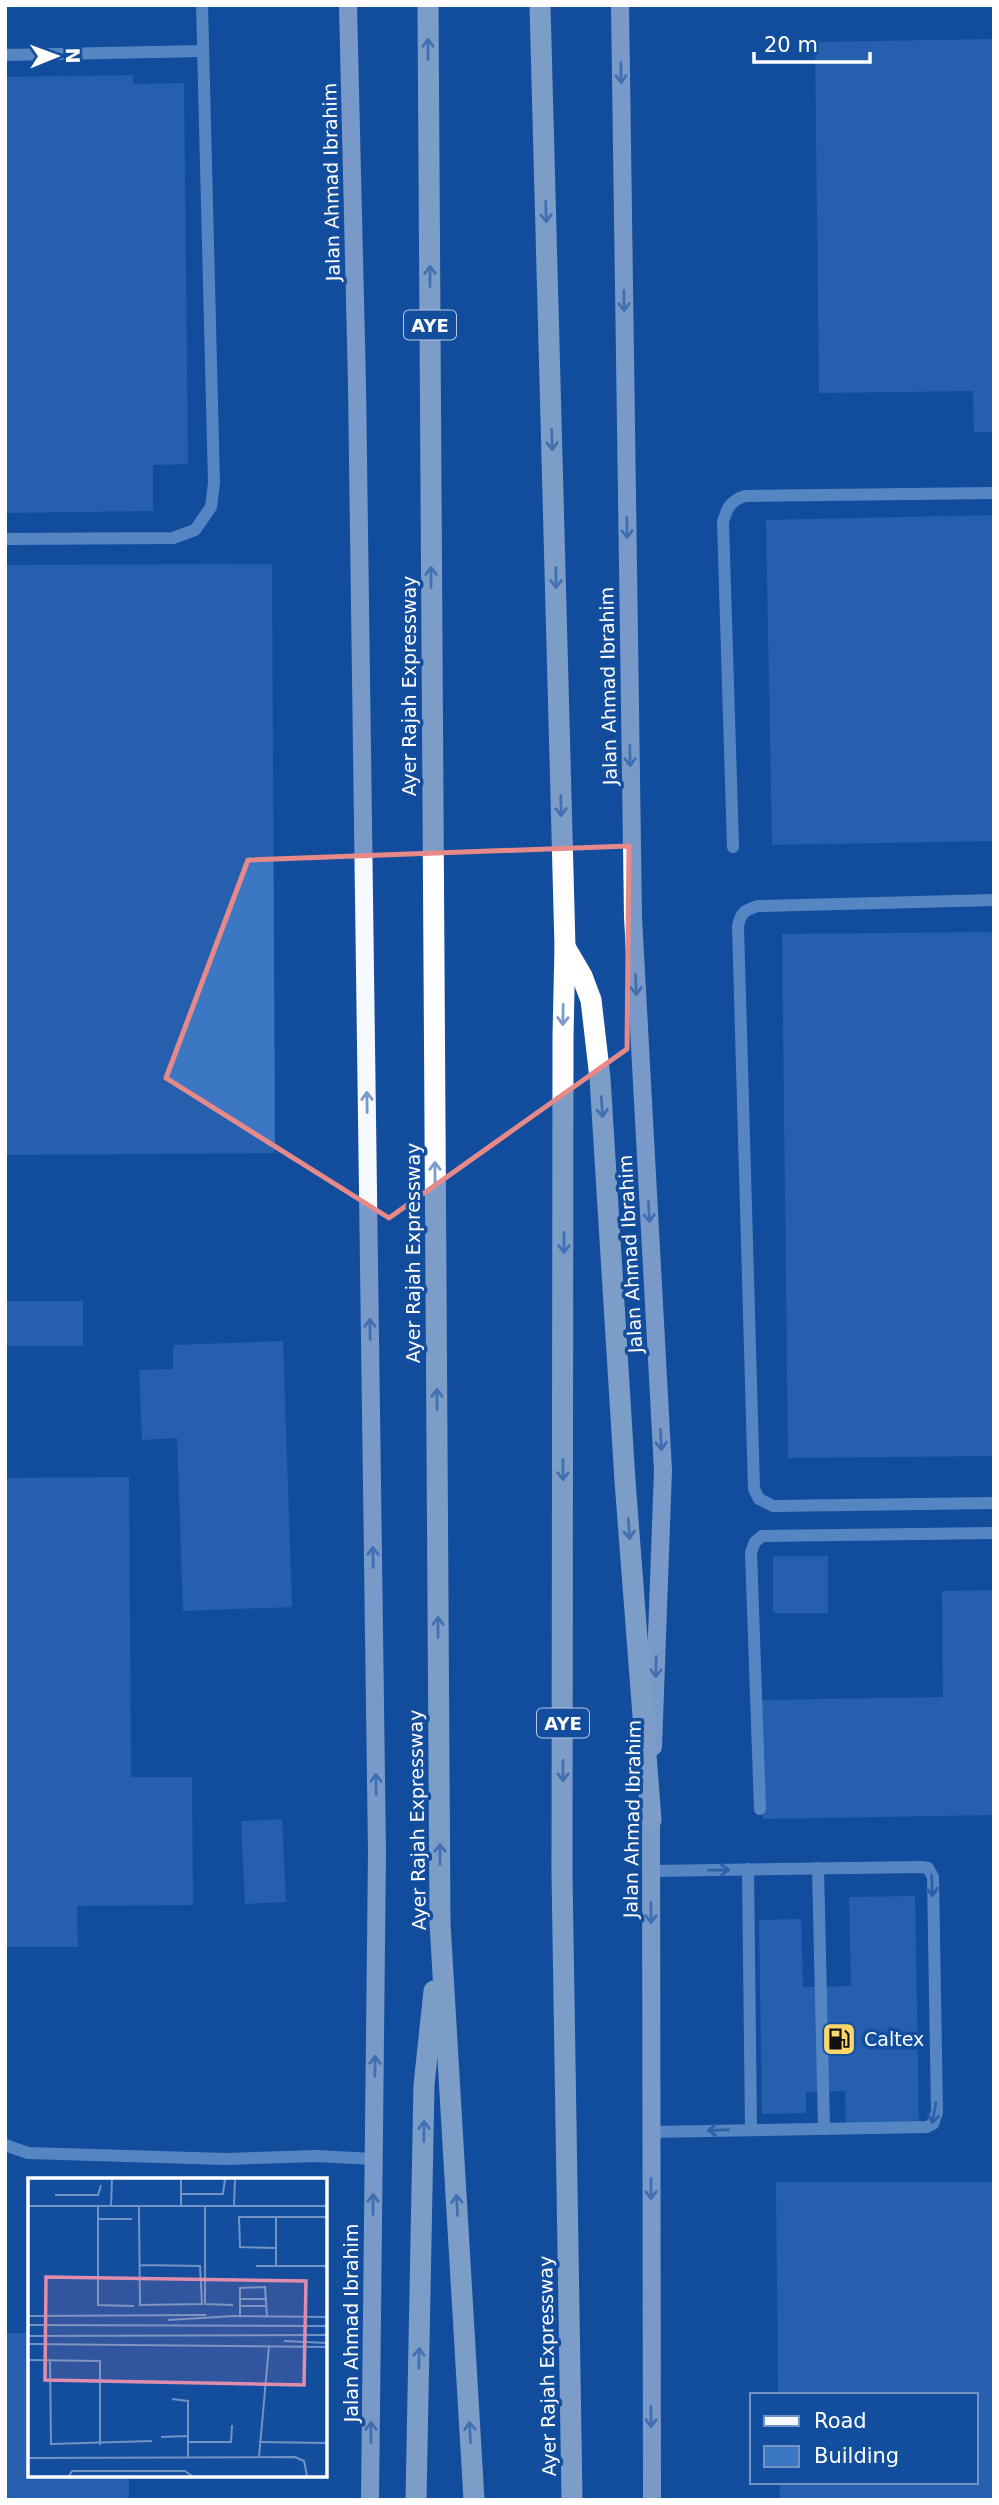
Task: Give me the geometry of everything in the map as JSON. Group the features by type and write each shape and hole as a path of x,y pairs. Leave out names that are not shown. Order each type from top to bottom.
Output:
{"highway":[{"name":"Ayer Rajah Expressway","path":"428,5 440,1923 474,2500"},
{"name":"Ayer Rajah Expressway","path":"540,5 565,947 562,1873 572,2500"},
{"path":"565,947 582,976 591,1000 600,1078 626,1495 651,1820"},
{"path":"416,2500 425,2085 440,1923"}],"main road":[{"name":"Jalan Ahmad Ibrahim","path":"348,5 357,384 377,1852 370,2500"},
{"name":"Jalan Ahmad Ibrahim","path":"620,5 633,917 663,1470 651,1820 652,2500"}],"lane":[{"path":"5,539 173,538 195,530 211,507 214,483 202,5"},
{"path":"5,54 203,51"},
{"path":"733,847 723,522 733,500 745,496 994,494"},
{"path":"994,900 758,906 745,910 740,916 738,926 754,1489 759,1499 773,1506 994,1503"},
{"path":"760,1809 751,1552 755,1542 762,1536 994,1533"},
{"path":"818,1868 824,2129"},
{"path":"651,1871 928,1868 933,1877 936,2118 933,2124 927,2127 651,2132"},
{"path":"747,1869 751,2129"},
{"path":"5,2146 28,2153 225,2159 316,2156 373,2159"}],"highlighted area":[{"path":"629,846 627,1049 389,1218 166,1078 248,860"}],"building":[{"path":"994,39 994,432 974,432 973,391 819,393 815,42"},
{"path":"133,75 133,84 184,83 188,464 153,465 153,511 5,513 5,77"},
{"path":"994,515 994,841 772,845 766,520"},
{"path":"272,564 275,1153 5,1155 5,565"},
{"path":"994,932 994,1456 788,1458 782,934"},
{"path":"5,1301 83,1301 83,1346 5,1346"},
{"path":"283,1341 292,1607 183,1611 177,1438 142,1440 139,1370 173,1369 173,1345"},
{"path":"129,1477 131,1777 192,1777 193,1905 77,1906 78,1947 5,1947 5,1478"},
{"path":"773,1556 828,1556 828,1613 773,1613"},
{"path":"994,1590 994,1815 763,1819 761,1700 943,1697 942,1591"},
{"path":"282,1819 286,1902 245,1904 241,1821"},
{"name":"Caltex","path":"915,1896 919,2124 846,2126 845,2091 806,2092 806,2113 762,2114 759,1920 801,1919 803,1987 851,1986 849,1897"},
{"path":"776,2182 994,2182 994,2500 780,2500 779,2484 978,2484 978,2393 778,2393"},
{"path":"5,2333 28,2333 28,2477 129,2477 129,2500 5,2500"}],"place":[{"name":"Caltex","path":"839,2039"}]}
